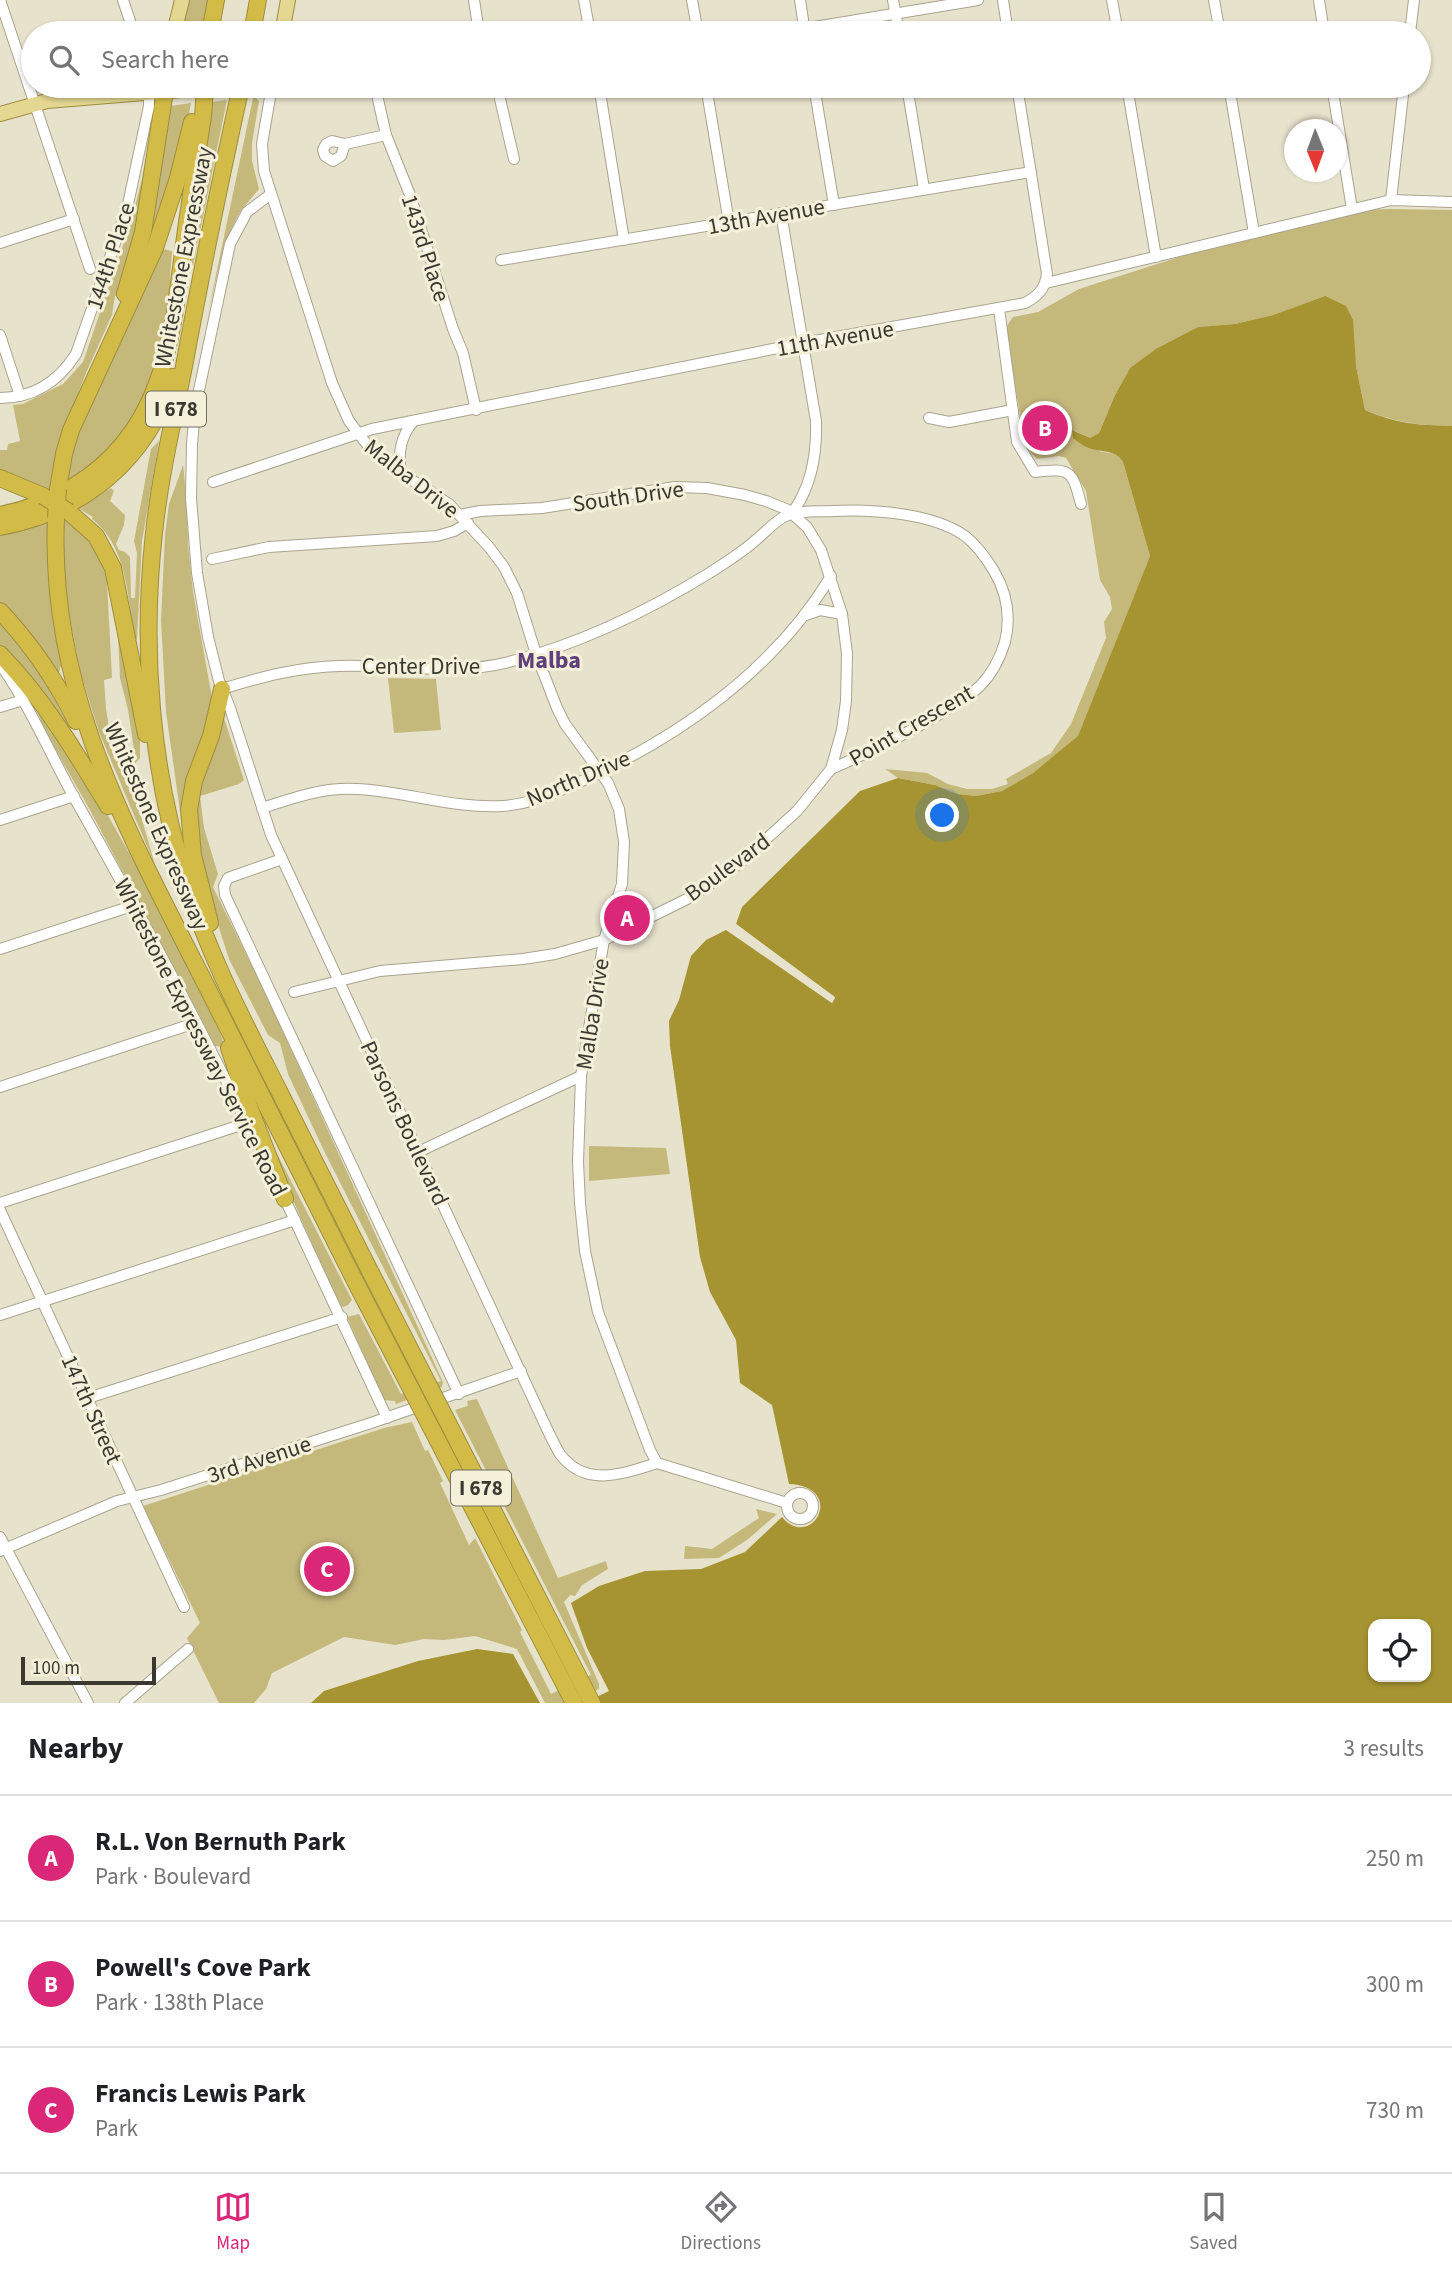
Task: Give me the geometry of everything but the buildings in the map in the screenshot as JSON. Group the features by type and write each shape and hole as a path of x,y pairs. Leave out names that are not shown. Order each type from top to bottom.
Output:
{"highway":[{"path":"212,21 216,0"},
{"path":"254,21 258,0"},
{"path":"84,400 124,295 139,247 156,159 157,98"},
{"name":"Whitestone Expressway","path":"197,98 183,162 155,248 84,400 51,493 62,515 56,576 65,651 87,730 108,786 150,875 355,1281 574,1703"},
{"path":"0,514 48,501 92,475 125,443 150,405 174,322 203,117 200,98"},
{"name":"Whitestone Expressway","path":"238,98 208,239 160,492 150,572 149,661 152,710 163,791 178,855 209,948 254,1044 592,1703"},
{"path":"0,527 50,513 83,496 118,470 144,440 170,388 208,239"},
{"path":"0,478 51,493"},
{"path":"62,515 96,536 113,568 152,768 178,855"},
{"path":"0,611 30,645 52,676 108,786"},
{"path":"0,654 22,677 56,722 150,875"},
{"path":"222,690 211,736 193,785 189,827 207,913 254,1044"},
{"path":"216,1005 244,1096 285,1199"}],"main road":[{"path":"177,21 182,0"},
{"path":"284,21 288,0"},
{"path":"0,114 36,104 84,98"}],"street":[{"path":"0,0 21,61"},
{"path":"123,0 130,21"},
{"path":"474,0 477,21"},
{"path":"584,0 588,21"},
{"path":"692,0 696,21"},
{"path":"800,0 803,21"},
{"path":"893,0 896,21"},
{"path":"858,21 978,0"},
{"path":"1003,0 1006,21"},
{"path":"1112,0 1116,21"},
{"path":"1214,0 1218,21"},
{"path":"1319,0 1322,21"},
{"path":"1411,21 1414,0"},
{"path":"34,98 90,269"},
{"name":"144th Place","path":"20,396 52,382 69,366 76,354 123,220 153,98"},
{"path":"222,690 206,629 197,573 191,498 192,444 200,383 228,250 247,212 271,194 263,164 262,144 270,98"},
{"name":"143rd Place","path":"378,98 386,135 410,195 463,353 476,410"},
{"path":"500,98 514,159"},
{"path":"601,98 624,240"},
{"path":"708,98 729,223"},
{"path":"816,98 834,205"},
{"path":"909,98 924,189"},
{"path":"1019,98 1046,267 1046,283"},
{"path":"1129,98 1156,257"},
{"path":"1231,98 1254,233"},
{"path":"1334,98 1352,209"},
{"path":"1391,200 1404,98"},
{"path":"345,144 386,135"},
{"name":"13th Avenue","path":"502,260 1031,172"},
{"name":"Malba Drive","path":"271,194 332,383 345,414 375,454 442,499 464,519 509,575 547,684 565,723 614,794 622,826 624,856 619,896 604,940 582,1076 578,1162 580,1203 587,1264 601,1324 657,1463"},
{"name":"11th Avenue","path":"214,482 372,429 803,343 1017,306 1040,293 1046,283 1391,200 1452,202"},
{"path":"781,213 816,435 808,483 792,513"},
{"path":"0,243 74,219"},
{"path":"999,309 1017,442 1035,472 1061,469 1070,473 1075,480 1081,504"},
{"path":"0,335 20,396 0,398"},
{"path":"929,418 949,422 1013,410"},
{"path":"401,473 401,444 412,423"},
{"name":"South Drive","path":"212,559 269,547 437,536 454,531 464,519 487,510 542,508 675,487 707,488 752,497 778,505 792,513"},
{"name":"Point Crescent","path":"792,513 866,510 895,513 944,525 968,538 983,553 1002,585 1008,609 1002,649 993,670 981,685 925,722 831,769"},
{"name":"Center Drive","path":"222,690 271,674 309,668 477,668 536,654 608,627 668,598 735,556 779,520 792,513"},
{"name":"Boulevard","path":"295,992 339,979 390,970 523,959 555,954 604,940 691,897 740,863 772,836 797,811 831,769 842,730 846,701 847,654 842,614 831,576 815,540 792,513"},
{"name":"North Drive","path":"262,808 306,794 348,789 382,791 468,805 504,806 556,792 665,737 729,692 771,654 806,615 831,576"},
{"path":"806,615 820,610 842,614"},
{"name":"Whitestone Expressway Service Road","path":"0,664 23,700 135,905 247,1123 342,1317 387,1418"},
{"name":"Parsons Boulevard","path":"222,690 282,859 561,1454 578,1471 605,1476 618,1475 657,1463"},
{"path":"0,707 23,700"},
{"path":"0,820 74,796"},
{"path":"282,859 231,877 224,883 226,898 459,1394"},
{"path":"619,896 646,919"},
{"path":"0,949 135,905"},
{"path":"0,1087 195,1023"},
{"path":"418,1152 582,1076"},
{"path":"0,1203 247,1123"},
{"name":"147th Street","path":"0,1210 184,1607"},
{"path":"0,1315 295,1220"},
{"path":"88,1398 342,1317"},
{"name":"3rd Avenue","path":"3,1550 117,1500 161,1490 387,1418 521,1371"},
{"path":"657,1463 787,1503"},
{"path":"0,1537 3,1550 88,1703"},
{"path":"125,1703 188,1649"}],"shaded area":[{"path":"185,0 207,0 204,21 181,21"},
{"path":"253,98 259,101 252,161 259,189 239,213 225,242 208,313"},
{"path":"227,100 193,266 188,265 212,102"},
{"path":"191,103 182,151 152,245 146,245 170,106"},
{"path":"154,111 156,112 136,241 120,295 115,296 112,315 65,428 52,492 0,472 0,450 7,450 8,444 20,441 13,405 23,404 63,384 83,362 129,228 143,176"},
{"path":"1361,210 1452,210 1452,426 1408,422 1365,410 1356,366 1325,296 1273,315 1235,324 1198,327 1130,368 1099,433 1090,438 1073,430 1094,448 1114,454 1123,462 1150,556 1078,737 1033,773 1002,791 976,796 957,794 935,785 898,778 885,769 927,773 948,784 967,789 992,789 1008,784 1006,779 1051,753 1071,724 1106,638 1104,622 1112,609 1110,597 1100,580 1086,491 1066,458 1059,456 1037,459 1031,453 1024,437 1006,334 1006,327 1013,317 1038,312 1079,289 1201,250"},
{"path":"163,249 172,251 169,294 158,351 141,408 119,445 67,485 72,445 87,408"},
{"path":"1325,296 1346,306 1353,320 1356,366 1365,410 1408,423 1452,426 1452,1703 584,1703 609,1691 587,1648 571,1603 599,1586 645,1571 701,1569 745,1552 782,1517 793,1526 804,1527 813,1523 820,1505 817,1495 807,1488 789,1484 772,1405 740,1383 736,1340 710,1292 700,1257 670,1046 669,1021 679,1000 691,956 706,940 726,930 832,1003 835,997 736,924 742,907 860,791 898,778 935,785 957,794 976,796 1002,791 1033,773 1078,736 1150,556 1123,462 1112,453 1083,445 1073,438 1072,430 1090,438 1099,433 1130,368 1156,349 1198,327 1235,324 1273,315"},
{"path":"159,441 142,541 137,640 134,637 124,573 119,558 104,530 93,517 78,508 111,488 114,491 110,501 125,515 116,544 119,550 130,557 131,598 135,598 137,553 134,541 151,449"},
{"path":"183,465 193,592 212,698 208,730 190,767 180,811 166,712 161,620 169,504"},
{"path":"62,515 79,525 106,563 112,678 104,680 114,759 135,756 120,678 116,591 140,733 140,758 128,771 155,865 99,732 80,671 68,607 62,594"},
{"path":"49,520 47,541 50,542 62,662 57,680 0,607 0,532"},
{"path":"0,621 38,667 92,772 0,647"},
{"path":"388,678 436,679 441,730 394,733"},
{"path":"35,705 88,780 137,867 225,1047 215,1046 44,729"},
{"path":"223,719 244,780 200,796 204,828 218,874 213,887 262,986 443,1382 442,1387 396,1404 395,1401 384,1400 347,1317 359,1314 401,1394 441,1381 326,1155 288,1074 280,1043 268,1035 229,959 202,875 193,813 198,786"},
{"path":"270,1140 352,1300 348,1305 343,1307 338,1303 271,1150"},
{"path":"589,1146 666,1148 670,1174 589,1181"},
{"path":"477,1399 558,1578 606,1561 608,1569 582,1585 575,1596 570,1595 564,1602 599,1689 567,1703 545,1703 517,1649 475,1636 444,1640 424,1639 395,1645 344,1637 272,1673 266,1689 254,1703 219,1703 187,1638 200,1623 143,1506 384,1428 412,1422 443,1481 440,1483 469,1545 475,1538 551,1694 591,1675 455,1410 468,1406 467,1401"},
{"path":"756,1509 777,1514 747,1540 719,1558 684,1559 685,1546 712,1549 759,1518"},
{"path":"477,1649 513,1654 540,1703 311,1703 324,1691 418,1661"}],"pier":[{"path":"736,924 835,998 832,1003 723,927 728,927 816,988 734,927"}],"place":[{"name":"Powell's Cove Park","path":"1045,428"},
{"name":"R.L. Von Bernuth Park","path":"627,918"},
{"name":"Francis Lewis Park","path":"327,1569"}],"district":[{"name":"Malba","path":"549,660"}]}
